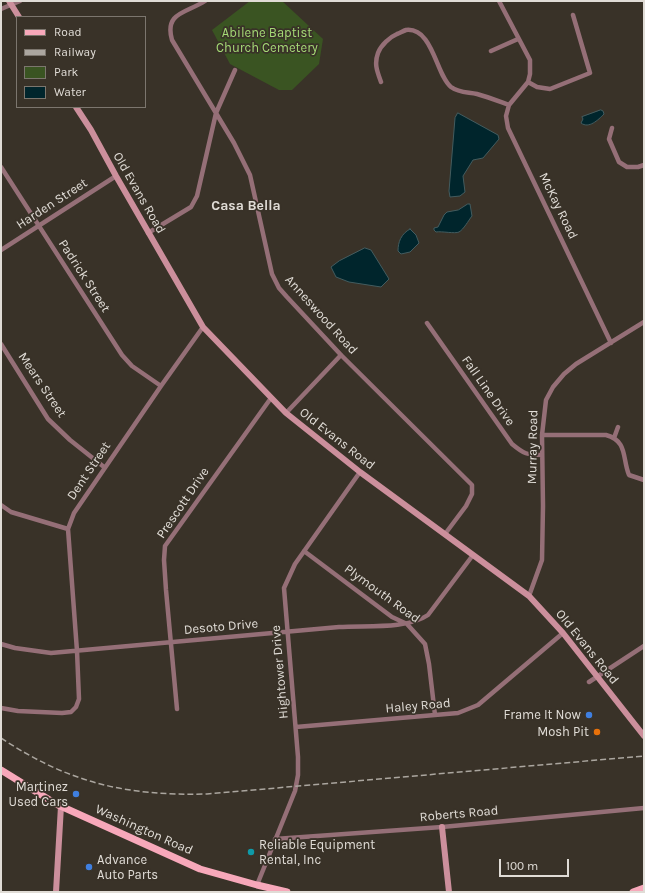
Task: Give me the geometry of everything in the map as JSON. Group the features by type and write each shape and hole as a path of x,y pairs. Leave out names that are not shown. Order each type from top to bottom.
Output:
{"main road":[{"name":"Washington Road","path":"1,770 62,806 200,868 257,885 287,892"},
{"path":"633,892 644,888"}],"street":[{"path":"1,9 10,2 20,1"},
{"name":"Anneswood Road","path":"205,1 180,13 174,18 170,25 170,32 172,40 234,143 250,175 272,274 279,288 340,355 472,485 472,494 466,506 445,534"},
{"path":"381,82 376,68 376,59 379,49 394,35 406,30 418,33 426,41 434,53 450,86 460,92 493,98 509,105 528,82 530,74 530,60 499,1"},
{"path":"10,2 18,16"},
{"path":"528,82 537,87 550,88 590,73 573,15"},
{"path":"491,51 518,39"},
{"path":"148,233 191,207 197,196 216,113 235,70"},
{"name":"McKay Road","path":"509,105 506,116 508,128 611,343"},
{"name":"Old Evans Road","path":"77,108 91,130 203,328 286,413 360,472 529,596 563,633 644,736"},
{"path":"612,128 609,139 619,162 627,167 638,167 644,165"},
{"name":"Padrick Street","path":"1,167 122,354 132,366 161,386"},
{"name":"Harden Street","path":"1,250 116,176"},
{"name":"Fall Line Drive","path":"427,324 512,444 528,455 542,455"},
{"name":"Murray Road","path":"529,596 542,560 542,436 546,400 553,386 576,364 643,324"},
{"name":"Dent Street","path":"1,708 41,713 71,712 76,707 79,699 77,651 68,529 74,513 104,467 203,328"},
{"name":"Mears Street","path":"1,344 48,419 70,440 104,467"},
{"path":"286,413 340,355"},
{"name":"Prescott Drive","path":"177,709 165,568 165,546 270,398"},
{"path":"614,438 618,427"},
{"path":"542,436 606,435 614,438 620,442 626,468 629,474 635,478 644,480"},
{"name":"Hightower Drive","path":"257,885 295,791 298,780 296,727 284,588 295,564 360,472"},
{"path":"1,504 11,512 68,529"},
{"name":"Plymouth Road","path":"304,551 392,617 407,624 425,644 435,715"},
{"name":"Desoto Drive","path":"1,644 15,648 51,653 341,627 407,624 421,620 428,615 473,555"},
{"name":"Haley Road","path":"296,727 458,713 478,705 563,633"},
{"path":"589,682 644,646"},
{"path":"56,892 62,806"},
{"name":"Roberts Road","path":"275,839 442,827 644,808"},
{"path":"442,827 449,892"}],"green space":[{"name":"Abilene Baptist Church Cemetery","path":"250,1 282,1 323,39 319,64 292,90 279,90 230,64 212,30"}],"water":[{"path":"601,110 604,114 593,123 584,125 581,123 583,119 582,117"},
{"path":"458,113 498,135 499,139 483,158 473,160 463,176 465,192 460,196 450,197 449,191 455,118"},
{"path":"470,204 472,216 461,231 455,233 436,232 434,230 434,228 438,227 447,212 458,210"},
{"path":"410,229 416,235 419,243 410,252 401,254 398,251 399,241 404,233"},
{"path":"365,248 371,250 389,279 381,287 349,282 336,277 331,267 339,261"}],"railway":[{"path":"1,738 50,766 99,784 124,789 178,794 207,794 644,756"}],"place":[{"name":"Frame It Now","path":"589,715"},
{"name":"Mosh Pit","path":"597,732"},
{"name":"Martinez Used Cars","path":"76,794"},
{"name":"Reliable Equipment Rental, Inc","path":"251,852"},
{"name":"Advance Auto Parts","path":"89,867"}],"district":[{"name":"Casa Bella","path":"246,206"}]}
